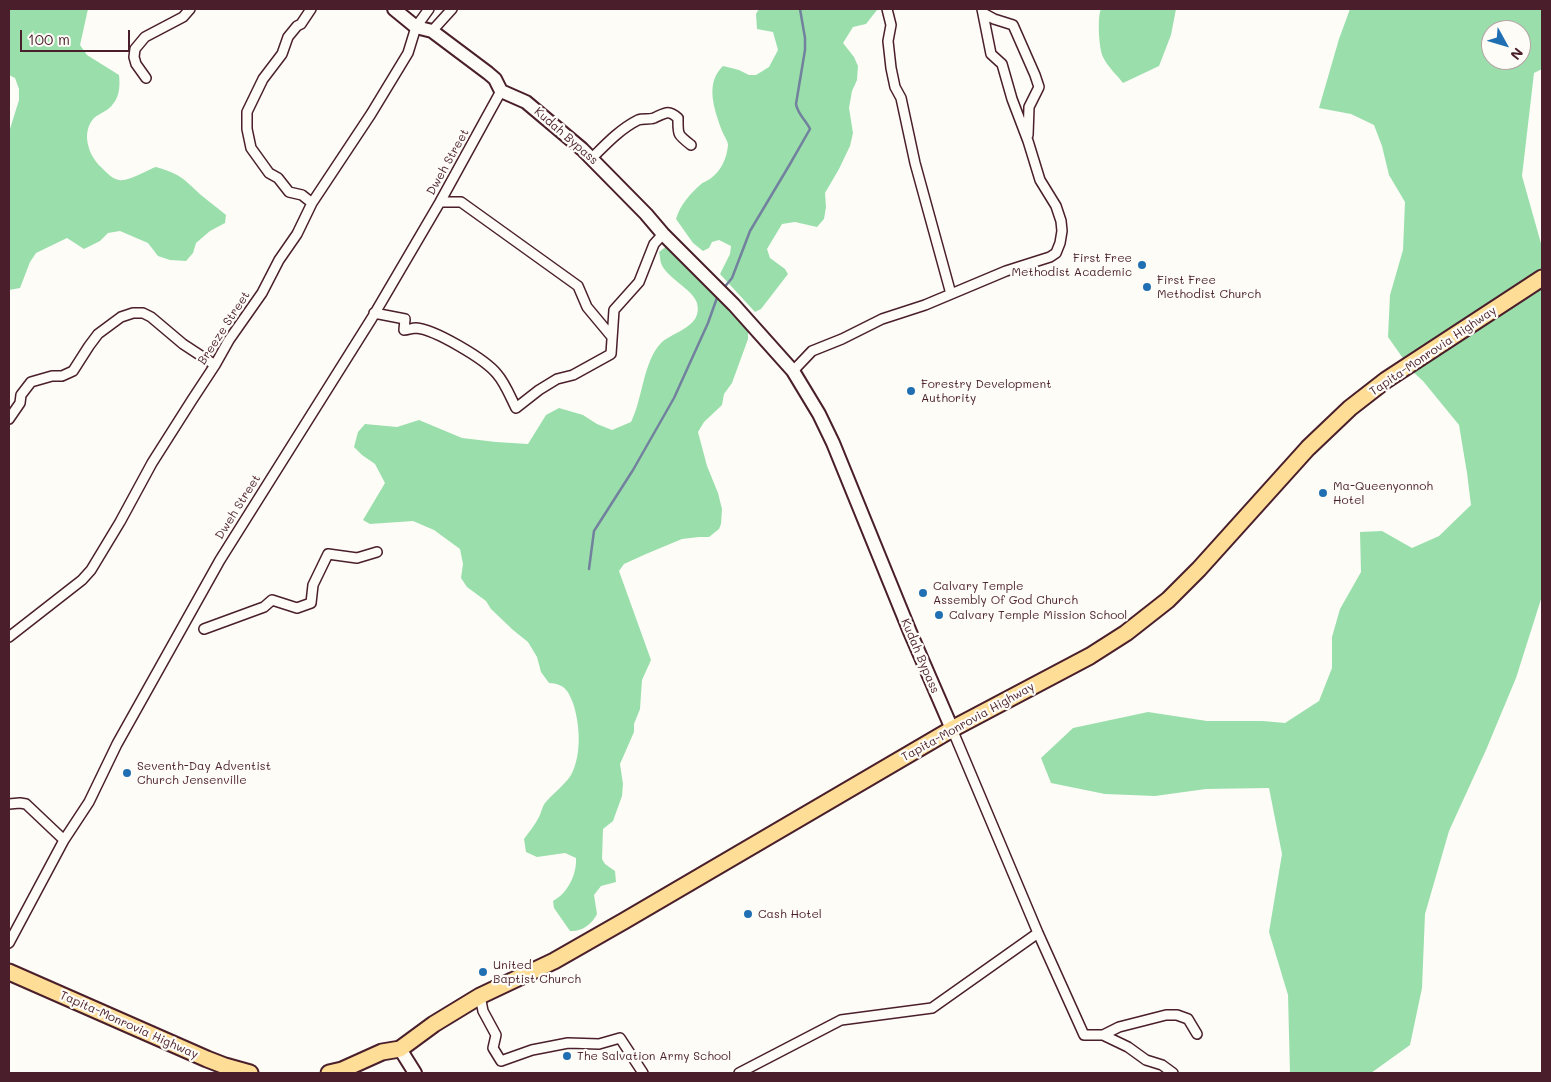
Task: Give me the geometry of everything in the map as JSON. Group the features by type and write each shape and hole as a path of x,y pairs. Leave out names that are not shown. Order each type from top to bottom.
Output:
{"highway":[{"name":"Tapita-Monrovia Highway","path":"329,1073 342,1070 382,1052 400,1049 434,1024 480,996 554,961 952,729 1090,656 1126,633 1174,594 1199,569 1308,448 1358,402 1386,380 1542,278"},
{"name":"Tapita-Monrovia Highway","path":"9,972 207,1059 250,1073"}],"street":[{"path":"146,78 136,64 134,57 136,49 145,37 182,17 190,9"},
{"path":"311,9 301,24 288,37 282,54 263,79 247,112 247,129 251,148 269,173 278,178 289,192 302,195 312,203"},
{"path":"394,9 416,27 432,31 496,79 501,92"},
{"name":"Breeze Street","path":"9,637 82,580 91,570 152,464 229,340 262,293 312,203 371,114 408,53 416,27 429,9"},
{"path":"432,31 452,9"},
{"path":"888,9 891,25 888,41 895,87 901,98 915,164 951,294"},
{"path":"982,11 1013,25 1039,87 1029,107 1028,141"},
{"path":"794,371 812,351 882,320 925,305 1006,271 1050,257 1056,253 1060,243 1061,221 1056,206 1040,180 1002,64 991,54 982,11"},
{"name":"Kudah Bypass","path":"501,92 526,102 592,158 663,234 723,293 794,371 819,414 837,452 910,632 1038,933 1084,1035 1103,1035"},
{"name":"Dweh Street","path":"9,943 64,840 88,802 117,744 220,560 374,313 440,202 501,92"},
{"path":"592,158 610,140 626,128 640,119 652,118 662,113 672,113 678,118 678,133 691,144"},
{"path":"440,202 461,202 578,286 587,307 612,337"},
{"path":"374,313 405,319 404,330 416,328 433,334 460,347 484,362 497,373 516,408 557,379 573,375 611,354 614,310 639,282 654,244 663,234"},
{"path":"9,419 20,403 21,395 31,382 52,376 62,376 73,371 98,334 121,317 132,313 143,313 151,317 183,344 215,365"},
{"path":"204,629 264,607 272,600 297,608 311,603 312,585 328,554 357,558 377,552"},
{"path":"9,804 26,804 64,840"},
{"path":"739,1073 841,1020 932,1008 1038,933"},
{"path":"480,996 484,1011 496,1035 493,1048 500,1061 532,1050 568,1043 599,1044 620,1038 643,1073"},
{"path":"1103,1035 1119,1027 1166,1015 1177,1015 1188,1019 1198,1034"},
{"path":"1103,1035 1128,1047 1146,1060 1162,1065 1173,1073"},
{"path":"400,1049 415,1073"}],"green space":[{"path":"9,9 88,9 80,45 87,55 119,75 119,90 115,101 109,108 94,118 88,130 88,143 96,162 109,175 119,180 132,178 156,167 176,174 226,215 225,223 210,231 196,243 193,253 186,261 170,260 158,256 148,243 120,231 108,233 100,241 84,249 67,238 36,253 30,262 20,288 9,290 9,132 19,100 19,89 15,78 9,75"},
{"path":"759,9 877,10 866,24 853,27 843,43 854,57 858,66 857,80 852,91 849,108 853,133 850,146 825,193 826,207 824,219 817,227 795,222 782,224 767,249 770,258 785,269 788,274 761,309 755,312 720,274 730,254 731,246 719,240 712,242 709,248 703,251 693,243 676,219 686,200 701,184 717,172 723,164 726,155 728,143 719,123 712,89 717,73 723,66 749,75 756,75 769,67 778,50 773,32 757,29 756,14"},
{"path":"1101,9 1176,9 1171,35 1159,66 1123,83 1103,57 1099,26"},
{"path":"1350,9 1542,9 1542,69 1534,73 1522,176 1542,247 1542,596 1516,678 1449,831 1425,914 1422,988 1410,1045 1371,1073 1290,1073 1288,995 1269,932 1282,854 1269,788 1206,789 1155,796 1105,794 1051,783 1041,758 1073,728 1148,712 1207,721 1285,723 1319,701 1332,668 1332,637 1340,609 1361,572 1360,532 1382,531 1412,548 1439,536 1471,505 1459,425 1423,381 1412,371 1388,337 1390,295 1403,250 1405,202 1389,175 1382,146 1374,125 1351,114 1319,108 1339,39"},
{"path":"668,245 748,323 748,339 732,383 724,394 722,405 704,422 698,432 707,466 722,509 719,529 709,537 682,539 646,554 624,564 619,571 651,660 642,680 640,709 634,724 634,732 620,764 623,784 622,796 613,821 603,829 602,859 605,864 615,871 616,882 601,886 594,895 597,914 592,921 582,929 570,931 554,908 553,901 563,893 573,877 576,858 565,853 537,857 526,852 524,839 540,815 545,803 568,779 575,767 579,739 571,698 562,686 549,683 541,672 537,657 528,642 491,609 486,601 467,587 461,578 463,564 460,549 434,530 413,521 370,524 363,520 385,483 375,464 354,447 358,432 365,424 397,427 419,420 462,438 528,444 546,415 559,408 583,415 597,424 612,430 631,422 650,360 655,351 661,343 692,323 698,311 695,298 668,274 661,263 659,252"}],"waterway":[{"path":"723,289 732,278 750,231 810,129 798,111 796,104 805,50 800,9"},
{"path":"589,569 594,531 633,470 674,398 708,323 718,295"}],"place":[{"name":"First Free Methodist Academic","path":"1142,265"},
{"name":"First Free Methodist Church","path":"1147,287"},
{"name":"Forestry Development Authority","path":"911,391"},
{"name":"Ma-Queenyonnoh Hotel","path":"1323,493"},
{"name":"Calvary Temple Assembly Of God Church","path":"923,593"},
{"name":"Calvary Temple Mission School","path":"939,615"},
{"name":"Seventh-Day Adventist Church Jensenville","path":"127,773"},
{"name":"Cash Hotel","path":"748,914"},
{"name":"United Baptist Church","path":"483,972"},
{"name":"The Salvation Army School","path":"567,1056"}]}
